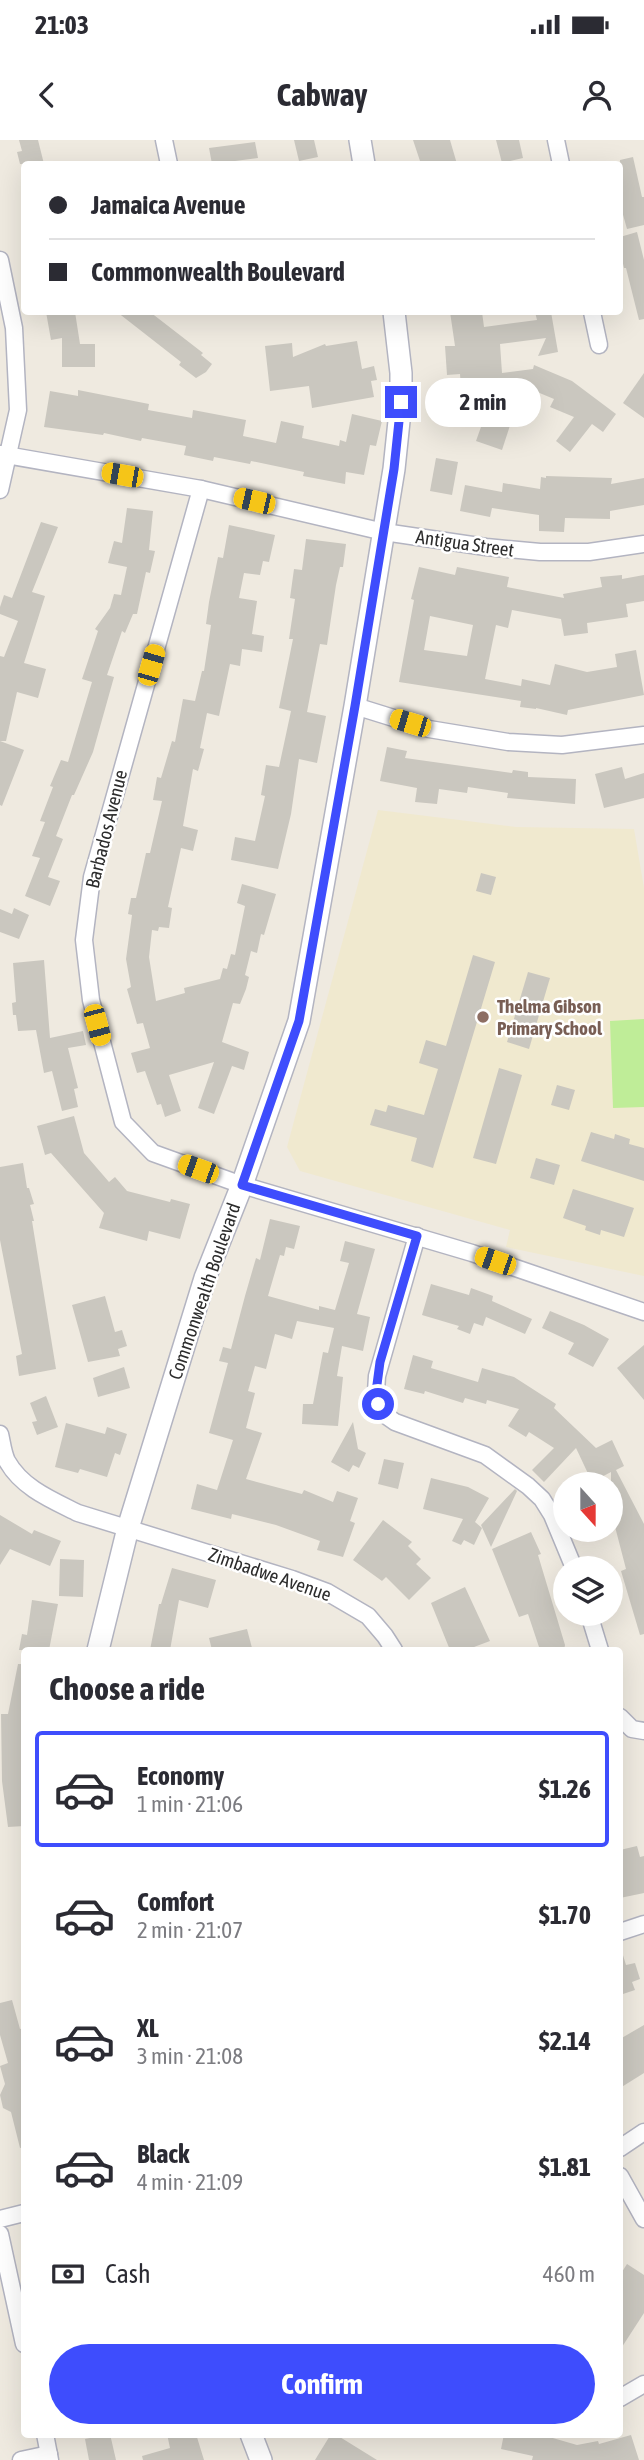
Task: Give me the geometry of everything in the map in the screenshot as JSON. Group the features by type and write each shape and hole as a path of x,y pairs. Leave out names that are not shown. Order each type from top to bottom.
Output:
{"street":[{"path":"163,140 168,161"},
{"path":"360,140 364,161"},
{"path":"555,140 560,161"},
{"path":"0,260 13,328 18,410 5,455 0,490"},
{"name":"Commonwealth Boulevard","path":"99,1647 128,1528 205,1278 242,1185 299,1021 394,469 401,402 401,373 394,315"},
{"path":"593,315 599,345"},
{"name":"Antigua Street","path":"5,455 201,489 384,531 540,552 589,552 644,544"},
{"name":"Barbados Avenue","path":"201,489 92,877 84,940 91,1000 123,1122 153,1153 242,1185 417,1236 644,1312"},
{"path":"355,706 429,729 509,741 562,745 644,735"},
{"path":"417,1236 380,1362 376,1392 378,1404 385,1415 395,1422 485,1455 528,1486 542,1499 552,1516 569,1556"},
{"name":"Zimbadwe Avenue","path":"0,1434 7,1460 25,1483 78,1513 327,1592 368,1616 392,1647"},
{"path":"593,1626 599,1647"},
{"path":"623,1720 632,1729 644,1731"},
{"path":"623,1931 644,1924"},
{"path":"623,2146 644,2132"},
{"path":"623,2182 644,2220"},
{"path":"0,2220 21,2214"},
{"path":"0,2234 21,2330"},
{"path":"623,2396 644,2384"},
{"path":"21,2460 50,2457 46,2438"},
{"path":"253,2438 261,2460"}],"shaded area":[{"name":"Thelma Gibson Primary School","path":"378,810 516,827 634,829 644,888 644,1276 506,1247 510,1230 300,1171 287,1147"}],"green space":[{"path":"644,1019 644,1107 613,1108 610,1021"}],"building":[{"path":"19,140 38,140 43,161 21,161 20,164 17,152 22,151"},
{"path":"294,140 314,140 318,157 299,161"},
{"path":"413,140 450,140 456,161 420,161"},
{"path":"496,140 519,140 523,158 501,161"},
{"path":"255,142 258,158 211,161 209,148"},
{"path":"633,157 644,197 644,225 627,229 623,215 623,161 620,160"},
{"path":"637,232 644,260 644,319 639,320 624,268 623,236"},
{"path":"47,315 75,315 80,344 95,344 95,367 62,367 62,338 51,340"},
{"path":"121,315 154,315 203,353 201,355 212,364 196,378 179,365 181,362"},
{"path":"450,315 482,315 484,327 537,320 536,315 552,315 558,352 538,356 546,338 500,344 502,373 533,369 534,365 572,381 616,414 603,432 592,424 570,452 556,441 574,417 550,407 554,399 518,384 522,404 517,404 502,450 476,441 487,410 463,412 460,374 447,375 445,346 455,346"},
{"path":"357,341 362,369 374,366 377,380 371,381 374,397 312,408 309,386 270,391 265,346 292,343 293,357 325,344"},
{"path":"644,373 644,418 623,403"},
{"path":"78,390 149,404 148,410 192,418 193,410 246,420 243,436 276,443 281,421 304,426 302,438 339,446 340,440 346,442 352,414 382,421 376,446 370,445 364,475 346,472 345,484 303,476 304,472 251,461 250,464 214,457 213,461 184,455 186,446 44,427 50,391 78,396"},
{"path":"436,458 458,462 452,495 430,491"},
{"path":"541,477 612,478 611,484 644,478 644,505 610,511 610,519 565,518 564,532 539,531 539,515 492,508 490,517 460,511 465,485 502,492 503,483 540,489"},
{"path":"127,508 153,511 149,550 155,551 150,573 146,572 137,614 133,614 125,633 122,631 107,675 114,677 93,752 56,836 63,839 48,877 60,881 50,906 25,896 40,858 32,856 45,822 40,821 53,787 50,786 61,760 68,762 92,682 82,679 98,631 95,629 110,608 114,594 121,595 127,567 108,563 114,541 122,543"},
{"path":"41,522 58,527 32,592 45,596 24,663 46,669 38,698 17,692 6,741 0,741 0,656 4,657 18,621 0,614 0,607 4,595 12,598"},
{"path":"229,525 275,535 269,562 263,561 260,575 244,573 239,598 257,601 252,634 264,636 262,652 242,649 240,666 230,664 219,716 207,713 200,748 204,749 198,771 193,769 183,826 198,830 193,851 181,848 168,907 172,908 169,928 159,927 158,931 152,930 149,957 156,1001 185,993 184,988 220,979 223,968 227,969 231,954 235,955 245,906 237,903 242,884 276,894 257,953 251,951 245,975 249,977 246,989 240,1004 233,1003 222,1042 249,1052 244,1070 232,1066 214,1114 198,1108 214,1062 169,1075 181,1111 165,1117 161,1104 157,1105 145,1071 137,1073 131,1053 150,1048 143,1023 137,1024 127,989 131,987 126,959 132,915 128,914 131,898 136,898 146,853 150,853 162,801 153,800 157,777 161,778 172,741 175,742 183,699 195,701 204,671 211,625 206,624 209,602 218,557 223,558"},
{"path":"306,539 346,544 343,567 340,567 336,585 327,645 320,644 307,712 326,716 317,763 299,759 291,814 278,869 231,860 235,837 255,841 265,796 261,795 266,765 279,767 291,711 279,708 293,639 289,639 295,599 290,598 294,569 302,570"},
{"path":"419,567 455,575 457,567 509,577 507,587 564,598 563,594 602,587 600,577 622,575 622,579 644,575 644,601 626,604 628,617 587,623 588,633 564,636 561,619 512,610 508,628 496,625 485,679 521,686 522,679 550,685 555,664 587,672 617,667 615,654 636,650 644,695 568,710 567,715 520,707 521,701 399,682 414,600 411,599","holes":["430,616 473,625 467,656 424,650"]},
{"path":"0,741 24,750 2,806 0,805"},
{"path":"387,747 407,751 405,758 512,773 513,770 528,772 528,777 576,779 575,804 507,798 508,793 468,787 467,793 439,789 437,804 415,802 417,788 380,781"},
{"path":"622,767 625,779 644,773 644,798 604,808 595,774"},
{"path":"481,873 496,877 491,895 476,891"},
{"path":"14,908 29,915 19,939 0,932 0,909 12,914"},
{"path":"473,955 495,962 433,1168 411,1161 417,1138 370,1125 375,1109 386,1112 388,1105 424,1115 438,1069 419,1063 426,1040 446,1046"},
{"path":"44,960 50,1038 83,1031 86,1045 68,1048 78,1088 74,1089 78,1107 62,1111 52,1071 44,1073 36,1030 18,1031 16,1015 13,1015 12,1003 16,1002 13,963"},
{"path":"528,972 550,978 529,1049 507,1042"},
{"path":"499,1068 522,1075 496,1164 473,1158"},
{"path":"557,1085 575,1090 569,1110 551,1105"},
{"path":"74,1116 84,1153 109,1182 115,1177 127,1191 190,1204 180,1239 149,1231 147,1241 99,1228 104,1213 51,1153 45,1155 37,1126"},
{"path":"591,1132 614,1139 615,1134 630,1139 629,1144 644,1148 644,1181 581,1161"},
{"path":"536,1158 560,1165 554,1185 530,1178"},
{"path":"23,1163 27,1188 34,1204 30,1205 32,1221 56,1369 19,1376 16,1356 22,1354 0,1240 0,1167"},
{"path":"573,1189 634,1208 624,1237 601,1230 600,1235 585,1230 586,1226 563,1218"},
{"path":"270,1219 300,1226 294,1249 286,1247 284,1256 280,1255 268,1296 319,1310 319,1306 335,1310 349,1263 340,1261 345,1241 375,1249 357,1314 370,1317 363,1351 342,1346 337,1376 343,1377 338,1426 302,1424 303,1404 313,1404 323,1352 328,1353 334,1328 297,1321 292,1339 275,1334 266,1369 255,1366 248,1391 255,1393 246,1428 262,1433 246,1479 302,1494 304,1490 333,1502 337,1491 358,1498 350,1521 355,1523 343,1557 317,1550 320,1541 276,1525 232,1514 231,1519 191,1509 197,1484 217,1490 233,1440 209,1433 228,1363 219,1361 223,1347 231,1349 256,1258 260,1260"},
{"path":"431,1284 469,1295 471,1288 493,1296 492,1301 532,1319 525,1334 486,1317 483,1326 474,1323 470,1334 457,1329 459,1326 422,1315"},
{"path":"105,1296 115,1332 122,1330 127,1346 118,1349 120,1356 88,1362 72,1305"},
{"path":"550,1311 609,1339 593,1367 568,1354 574,1343 542,1328"},
{"path":"644,1345 644,1400 617,1368"},
{"path":"413,1355 433,1361 431,1368 478,1382 482,1368 514,1377 556,1404 554,1408 596,1448 612,1440 624,1466 616,1470 617,1472 587,1472 576,1448 544,1482 532,1470 554,1448 529,1432 526,1437 508,1426 519,1409 487,1400 486,1404 465,1398 463,1403 425,1391 424,1394 404,1389"},
{"path":"124,1367 130,1388 98,1397 93,1378"},
{"path":"46,1396 58,1427 37,1435 32,1422 37,1421 30,1403"},
{"path":"353,1422 358,1449 366,1453 359,1468 353,1465 349,1472 331,1462"},
{"path":"66,1423 105,1434 107,1427 127,1434 120,1455 115,1453 107,1477 80,1469 78,1473 55,1467"},
{"path":"384,1459 404,1463 398,1489 378,1484"},
{"path":"431,1478 468,1487 489,1498 475,1522 482,1528 474,1545 464,1540 461,1545 452,1541 463,1519 423,1509"},
{"path":"623,1484 644,1524 644,1634 640,1635 623,1578 623,1570 626,1569 619,1542 623,1542"},
{"path":"515,1489 517,1491 491,1547 481,1525"},
{"path":"0,1515 32,1534 34,1530 61,1541 50,1566 10,1549 0,1565"},
{"path":"383,1520 412,1542 408,1546 421,1559 416,1564 431,1578 409,1600 386,1577 382,1581 353,1560"},
{"path":"531,1532 541,1554 538,1555 553,1605 553,1626 559,1626 565,1647 539,1647 528,1614 519,1617 492,1549"},
{"path":"60,1559 84,1560 83,1597 59,1596"},
{"path":"172,1568 216,1580 208,1608 179,1600 171,1647 151,1647"},
{"path":"465,1587 490,1641 474,1647 449,1647 431,1603"},
{"path":"32,1600 58,1604 50,1647 21,1647 19,1650 22,1634 27,1635"},
{"path":"247,1629 252,1647 211,1647 209,1638"},
{"path":"18,1664 21,1664 21,1826 8,1827 2,1781 1,1714 8,1714"},
{"path":"637,1846 640,1857 644,1856 644,1893 623,1897 623,1849"},
{"path":"623,1955 626,1965 635,1963 640,1979 632,1982 635,1990 623,1994"},
{"path":"12,2000 21,2029 20,2148 11,2112 3,2108 0,2095 5,2084 0,2066 8,2063 0,2035 0,2003"},
{"path":"644,2025 644,2073 623,2086 623,2037"},
{"path":"627,2264 644,2275 644,2313 623,2345 623,2270"},
{"path":"631,2435 639,2460 532,2460 533,2456 501,2449 503,2438 553,2438 577,2445 598,2441 599,2444"},
{"path":"111,2438 116,2460 89,2460 85,2439"},
{"path":"168,2438 197,2438 204,2460 143,2460 142,2456 170,2448"},
{"path":"329,2438 341,2438 377,2460 315,2460"}],"place":[{"name":"Thelma Gibson Primary School","path":"483,1017"}],"route":[{"path":"378,1404 376,1392 380,1362 417,1236 242,1185 299,1021 355,706 394,469 401,402"}]}
